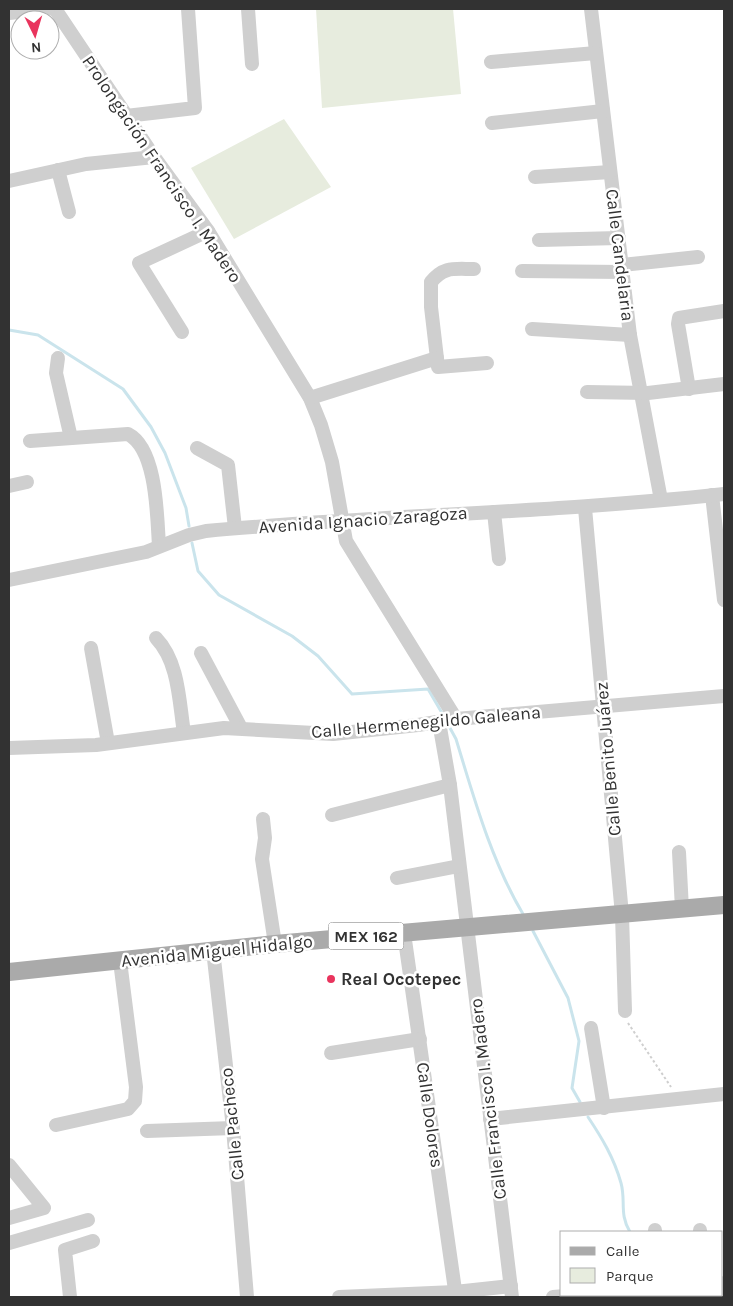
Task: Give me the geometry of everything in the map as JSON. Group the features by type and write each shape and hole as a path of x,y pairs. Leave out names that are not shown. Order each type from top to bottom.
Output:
{"main road":[{"name":"Avenida Miguel Hidalgo","path":"9,972 120,962 275,944 724,905"}],"street":[{"path":"9,13 48,9"},
{"name":"Prolongación Francisco I. Madero","path":"56,9 154,157 208,231 310,398 321,425 332,462 342,522"},
{"path":"126,116 194,108 188,9"},
{"path":"248,9 252,64"},
{"name":"Calle Candelaria","path":"592,9 630,334 661,500"},
{"path":"491,62 596,53"},
{"path":"492,122 603,112"},
{"path":"9,181 86,164 154,157"},
{"path":"58,170 69,212"},
{"path":"534,176 610,172"},
{"path":"182,332 139,263 208,231"},
{"path":"539,240 619,238"},
{"path":"522,271 622,268 698,257"},
{"path":"474,268 448,269 439,272 430,282 438,367 487,362"},
{"path":"689,389 679,318 724,311"},
{"path":"532,329 630,334"},
{"path":"58,358 56,373 71,438"},
{"path":"310,398 437,358"},
{"path":"587,392 641,393 724,384"},
{"path":"30,441 128,434 136,437 151,469 159,546"},
{"path":"196,448 228,465 235,528"},
{"path":"9,486 26,482"},
{"path":"718,495 724,600"},
{"name":"Avenida Ignacio Zaragoza","path":"9,579 146,552 206,531 494,512 585,508 718,495"},
{"name":"Calle Benito Juárez","path":"585,508 622,915 625,1011"},
{"path":"494,512 499,559"},
{"path":"342,522 346,541 360,566 456,719"},
{"path":"156,638 166,650 174,673 184,733"},
{"path":"91,648 108,743"},
{"path":"201,653 241,728"},
{"name":"Calle Hermenegildo Galeana","path":"9,748 108,743 241,728 333,734 456,719 724,696"},
{"name":"Calle Francisco I. Madero","path":"439,722 450,785 511,1292"},
{"path":"332,815 450,785"},
{"path":"263,819 265,838 262,859 275,944"},
{"path":"679,852 682,909"},
{"path":"396,878 460,866"},
{"name":"Calle Dolores","path":"404,933 456,1295"},
{"name":"Calle Pacheco","path":"214,950 233,1128 247,1297"},
{"path":"56,1125 128,1109 135,1101 136,1087 120,962"},
{"path":"591,1028 604,1108"},
{"path":"331,1053 420,1039"},
{"path":"490,1119 724,1094"},
{"path":"147,1131 233,1128"},
{"path":"9,1164 44,1208 9,1218"},
{"path":"9,1243 88,1220"},
{"path":"70,1297 65,1250 93,1241"},
{"path":"723,1283 724,1297"},
{"path":"339,1297 511,1292"},
{"path":"553,1297 566,1296"}],"path":[{"path":"625,1011 629,1028 679,1100"}],"green space":[{"path":"316,9 453,9 461,94 322,108"},
{"path":"284,119 331,187 234,239 191,168"}],"waterway":[{"path":"9,330 38,335 123,389 151,427 165,453 186,508 189,526"},
{"path":"192,543 198,571 219,595 292,636 318,656 352,694 428,689 442,713"},
{"path":"450,728 456,739 492,850 523,914"},
{"path":"533,931 568,998 579,1041 572,1088 580,1102"},
{"path":"588,1117 615,1165 621,1183 625,1219 630,1231"}],"place":[{"name":"Real Ocotepec","path":"331,979"}]}
